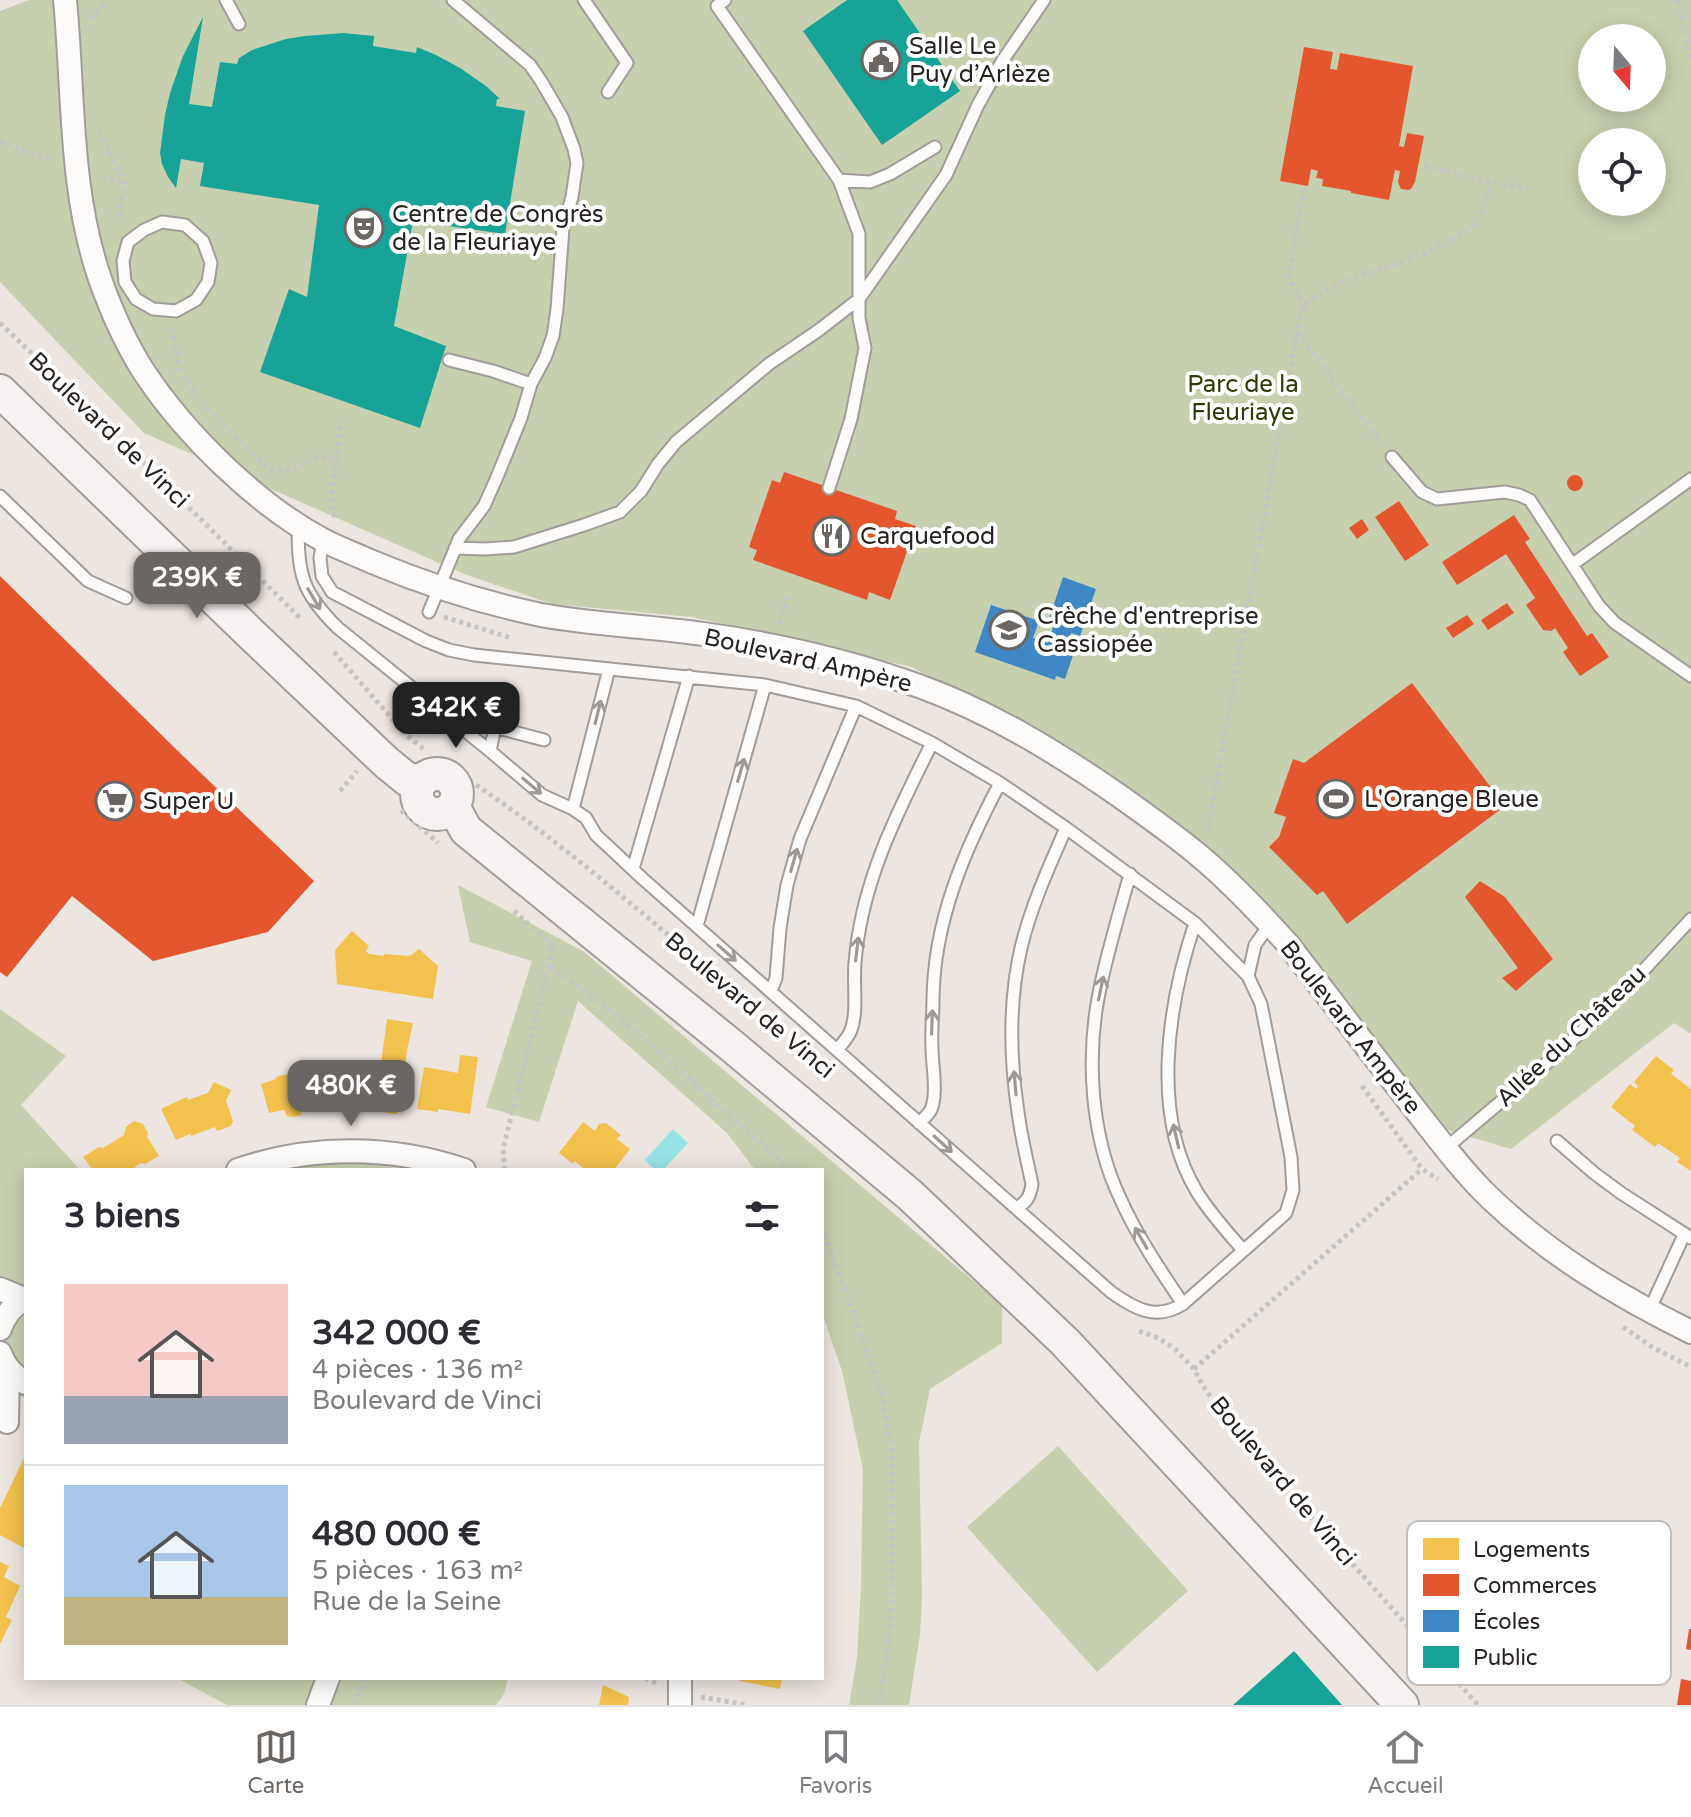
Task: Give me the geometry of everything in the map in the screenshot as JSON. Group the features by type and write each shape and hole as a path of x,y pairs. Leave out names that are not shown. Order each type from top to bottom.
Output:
{"main road":[{"name":"Boulevard de Vinci","path":"0,391 383,758 408,780 424,766 434,774 448,777 457,794 461,794 466,830 910,1195 1065,1342 1402,1705"}],"street":[{"name":"Boulevard Ampère","path":"65,0 75,168 88,242 101,283 143,371 177,416 219,461 264,500 323,540 439,587 556,617 599,625 701,634 864,668 922,687 978,711 1054,752 1198,854 1270,924 1446,1148 1486,1194 1520,1225 1565,1260 1649,1311 1691,1332"},
{"path":"245,1168 285,1157 351,1151 414,1157 458,1168"},
{"path":"0,1289 24,1299"},
{"path":"0,1329 13,1306 24,1300"},
{"path":"4,1361 12,1374 24,1382"},
{"path":"4,1361 4,1428"},
{"path":"4,1428 24,1407"},
{"path":"318,1705 327,1680"},
{"path":"680,1680 680,1705"}],"lane":[{"path":"226,0 239,24"},
{"path":"429,612 459,539 484,506 553,336 563,228 577,163 562,117 530,65 453,0"},
{"path":"584,0 627,63 608,92"},
{"path":"455,548 514,547 620,512 641,491 676,442 758,373 859,299 946,175 978,105 1003,60 1044,0"},
{"path":"718,2 839,180 859,234 859,318 865,348 851,419 829,488"},
{"path":"839,180 870,182 890,174 935,147"},
{"path":"162,222 185,225 203,241 211,263 208,282 196,300 176,311 153,309 136,299 125,282 123,261 128,242 162,222"},
{"path":"101,283 125,282"},
{"path":"449,360 531,384"},
{"path":"1392,457 1422,492 1437,499 1505,492 1530,500 1599,606 1615,623 1691,676"},
{"path":"1573,564 1691,479"},
{"path":"0,496 88,581 126,598"},
{"path":"298,525 299,566 306,587 318,608 338,628 542,795 586,818 596,835 633,869 1111,1292 1132,1307 1159,1312 1171,1311 1183,1304 1286,1213 1293,1190 1291,1157 1261,1004 1248,976 1195,923 1066,828 1000,783 932,743 856,706 765,685 449,650 332,592 322,576 320,558 323,540"},
{"path":"573,809 609,669"},
{"path":"633,869 689,676"},
{"path":"697,926 765,685"},
{"path":"771,991 776,978 787,885 800,839 856,706"},
{"path":"490,751 495,727 544,740"},
{"path":"837,1050 852,1029 859,927 877,862 932,743"},
{"path":"919,1123 928,1116 933,1105 933,972 944,917 954,881 1000,783"},
{"path":"1016,1208 1025,1204 1032,1184 1018,1113 1014,1073 1015,989 1030,916 1066,828"},
{"path":"1130,874 1099,993 1093,1038 1094,1092 1099,1130 1119,1198 1183,1304"},
{"name":"Allée du Château","path":"1446,1148 1562,1050 1629,986 1691,919"},
{"path":"1195,923 1176,986 1170,1025 1169,1063 1174,1131 1197,1193 1243,1250"},
{"path":"1248,976 1255,945 1270,924"},
{"path":"1557,1141 1594,1173 1688,1236 1649,1311"}],"path":[{"path":"88,23 105,0"},
{"path":"1678,0 1691,61"},
{"path":"97,125 125,183 120,209 128,242"},
{"path":"1424,166 1533,189"},
{"path":"1198,854 1207,837 1304,307 1323,291 1345,280 1415,258 1470,228 1483,212 1490,182"},
{"path":"1304,187 1289,276 1304,307"},
{"path":"162,310 173,335 185,379 220,422 264,464 283,471 297,468 315,457 336,458"},
{"name":"Boulevard de Vinci","path":"0,323 308,626"},
{"path":"1297,332 1392,457"},
{"path":"341,420 331,509 344,528 358,537 353,553"},
{"path":"429,612 520,640"},
{"path":"327,646 407,736 424,766"},
{"name":"Boulevard de Vinci","path":"461,794 513,810 756,1007"},
{"path":"505,1168 503,1149 556,936"},
{"path":"550,967 645,1039 778,1158 784,1168"},
{"path":"1194,1369 1422,1169 1357,1078"},
{"path":"824,1233 881,1390 892,1448 890,1630 879,1705"},
{"name":"Boulevard de Vinci","path":"1134,1329 1174,1348 1194,1369 1241,1439 1407,1625"},
{"path":"355,1705 363,1680"},
{"name":"Boulevard de Vinci","path":"1460,1685 1478,1705"}],"green space":[{"name":"Parc de la Fleuriaye","path":"29,0 1691,0 1691,1034 1674,1023 1511,1149 1447,1130 1385,1055 1151,803 912,667 691,617 552,604 464,574 144,433 0,282 0,11"},
{"path":"458,885 583,951 1002,1305 1002,1343 930,1389 919,1442 922,1598 909,1705 849,1705 857,1658 863,1469 842,1371 824,1319 824,1168 753,1168 727,1133 578,1001 539,1122 486,1107 532,961 470,942"},
{"path":"0,1009 66,1056 21,1105 78,1168 24,1168 24,1398 0,1386"},
{"path":"324,1159 398,1168 293,1168"},
{"path":"1058,1446 1188,1591 1097,1672 967,1527"},
{"path":"181,1680 508,1680 504,1694 496,1705 227,1705"}],"water":[{"path":"673,1129 688,1143 665,1168 653,1168 645,1160"}],"building: Logements":[{"path":"352,931 369,946 366,951 369,954 410,956 419,949 438,966 433,999 337,984 335,950"},
{"path":"387,1019 413,1023 397,1114 375,1111 376,1098 367,1098 367,1104 340,1104 339,1065 381,1064"},
{"path":"460,1055 478,1057 470,1114 417,1109 424,1067 458,1073"},
{"path":"1656,1056 1674,1070 1671,1074 1691,1089 1691,1171 1677,1162 1680,1158 1658,1143 1655,1147 1632,1130 1635,1126 1611,1107 1630,1084 1636,1089 1638,1086 1634,1082"},
{"path":"314,1070 319,1073 322,1084 319,1090 323,1105 300,1111 302,1115 294,1117 287,1116 284,1110 269,1113 261,1084 276,1077"},
{"path":"214,1082 231,1090 226,1101 233,1121 231,1126 217,1131 215,1127 176,1140 161,1109 187,1097 188,1100 208,1093"},
{"path":"134,1121 143,1124 159,1156 135,1168 91,1168 83,1157 124,1135 126,1127"},
{"path":"583,1122 595,1131 599,1124 606,1123 621,1135 617,1139 630,1149 616,1168 583,1168 559,1153"},
{"path":"24,1458 24,1548 0,1535 0,1508"},
{"path":"0,1562 9,1566 4,1577 20,1586 6,1617 12,1620 0,1644"},
{"path":"740,1680 782,1680 780,1689"},
{"path":"603,1685 629,1697 628,1705 599,1705"}],"building: Commerces":[{"path":"1304,47 1333,52 1330,69 1337,70 1340,53 1413,66 1399,146 1404,147 1407,133 1424,136 1411,189 1401,189 1398,182 1400,171 1395,170 1389,200 1322,186 1323,179 1316,178 1318,171 1311,169 1308,186 1280,181"},
{"name":"Carquefood","path":"784,472 897,511 895,519 916,526 890,600 869,592 867,600 753,560 757,550 749,547 772,480 780,483"},
{"path":"1575,475 1581,477 1581,489 1575,491 1569,489 1567,483 1569,477"},
{"path":"1399,501 1429,545 1405,561 1375,517"},
{"path":"1514,515 1530,539 1525,542 1587,636 1592,633 1609,657 1580,676 1563,652 1568,648 1555,628 1543,630 1526,605 1535,598 1506,554 1457,585 1442,562"},
{"path":"1362,519 1369,530 1357,539 1349,528"},
{"name":"Super U","path":"0,576 314,881 268,932 153,961 72,896 7,977 0,972"},
{"path":"1507,603 1514,613 1488,630 1481,620"},
{"path":"1467,615 1474,624 1453,638 1446,628"},
{"path":"1412,683 1505,806 1347,924 1323,891 1317,895 1269,847 1279,837 1286,817 1274,813 1293,759 1304,763"},
{"path":"1480,881 1505,897 1553,959 1516,991 1502,978 1518,968 1465,897"},
{"path":"1691,1629 1691,1650 1686,1649"},
{"path":"1681,1679 1691,1681 1691,1705 1677,1705"}],"building: Écoles":[{"name":"Crèche d'entreprise Cassiopée","path":"1063,577 1096,589 1080,636 1071,633 1065,652 1073,655 1065,679 1056,676 1055,680 975,652 991,605 1039,621 1033,638 1048,643 1053,627 1047,625"}],"building: Public":[{"name":"Salle Le Puy d’Arlèze","path":"847,0 897,0 960,91 882,145 803,31"},
{"name":"Centre de Congrès de la Fleuriaye","path":"203,17 189,104 212,107 220,62 237,64 239,58 252,50 286,39 343,33 374,36 373,46 416,53 417,47 436,55 486,86 500,99 497,99 496,106 525,111 505,234 413,221 394,326 446,346 420,428 260,372 289,289 307,297 319,205 200,186 204,163 181,159 176,188 168,177 160,153 165,115 183,56"},
{"path":"1294,1651 1342,1705 1233,1705"}],"place":[{"name":"Salle Le Puy d’Arlèze","path":"881,60"},
{"name":"Centre de Congrès de la Fleuriaye","path":"364,228"},
{"name":"Carquefood","path":"832,536"},
{"name":"Crèche d'entreprise Cassiopée","path":"1009,630"},
{"name":"L'Orange Bleue","path":"1336,799"},
{"name":"Super U","path":"115,801"}]}
